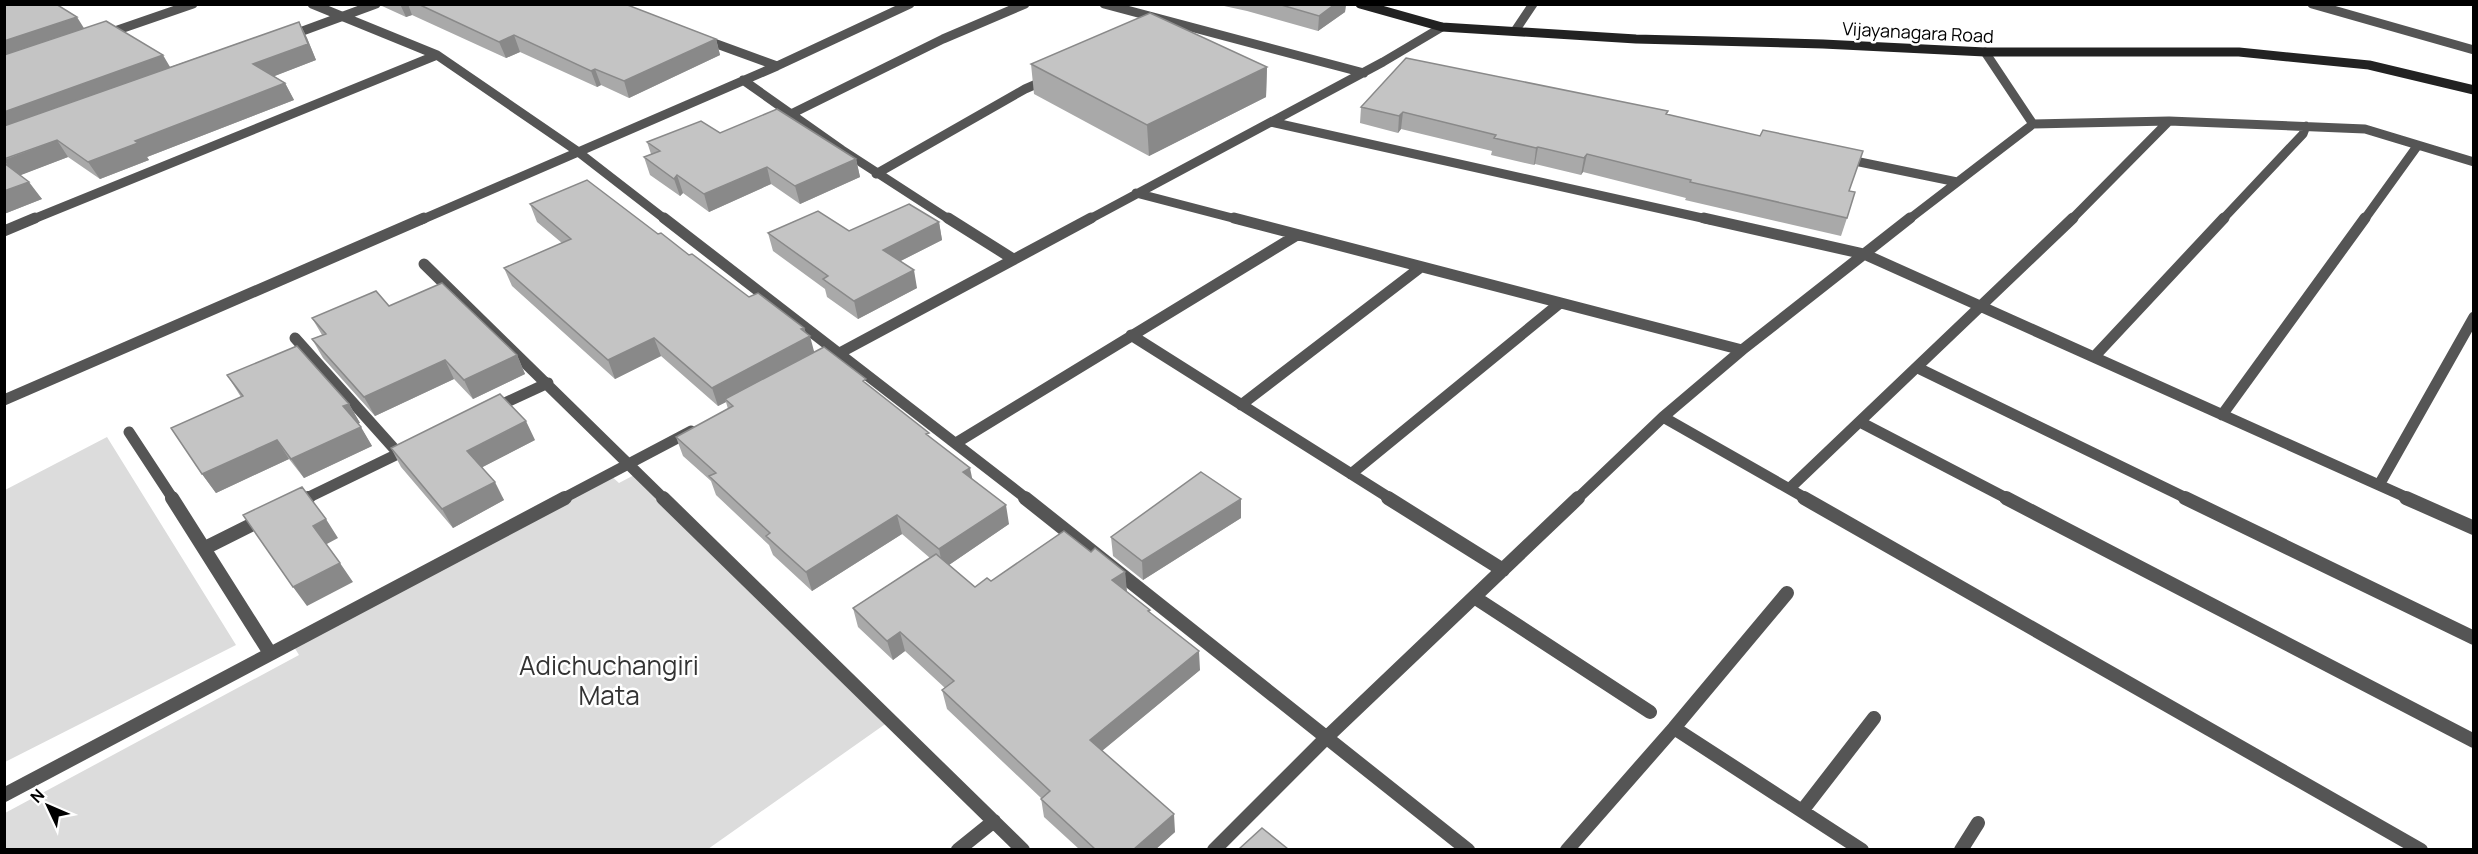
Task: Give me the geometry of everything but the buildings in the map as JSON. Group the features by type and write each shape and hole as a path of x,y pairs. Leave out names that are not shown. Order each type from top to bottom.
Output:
{"street":[{"path":"93,38 193,4"},
{"path":"312,4 437,55 577,151 956,443 1468,849"},
{"path":"275,41 376,4"},
{"path":"4,400 777,66 910,4"},
{"path":"789,115 943,39 1025,4"},
{"path":"1104,4 1364,73"},
{"name":"Vijayanagara Road","path":"1360,4 1442,27 1636,39 1823,44 1985,52 2239,52 2282,55 2369,65 2474,90"},
{"path":"1515,31 1533,4"},
{"path":"2312,4 2474,50"},
{"path":"1161,28 1172,23"},
{"path":"807,370 1364,73 1389,64 1442,27"},
{"path":"691,35 777,66"},
{"path":"1985,52 2033,124"},
{"path":"4,231 437,55"},
{"path":"876,174 1024,89 1056,75"},
{"path":"743,80 789,115 876,174 1013,259"},
{"path":"1271,122 1864,254 2474,528"},
{"path":"1790,488 2088,204 2169,122"},
{"path":"1214,849 1327,737 1663,417 1742,350 2033,124 2169,122 2365,129 2474,162"},
{"path":"2094,357 2302,134 2306,126"},
{"path":"2222,415 2418,145"},
{"path":"1835,157 1957,182"},
{"path":"1136,194 1742,350"},
{"path":"956,443 1297,235"},
{"path":"424,264 1023,849"},
{"path":"1241,405 1421,267"},
{"path":"1351,474 1560,303"},
{"path":"2379,485 2474,317"},
{"path":"1131,335 1503,570"},
{"path":"295,338 398,453"},
{"path":"1918,368 2474,638"},
{"path":"486,412 548,383"},
{"path":"1663,417 2421,849"},
{"path":"1860,422 2474,741"},
{"path":"4,795 702,425"},
{"path":"129,432 270,653"},
{"path":"205,548 424,441"},
{"path":"1568,849 1787,594"},
{"path":"1474,597 1650,712"},
{"path":"1802,811 1874,718"},
{"path":"1674,728 1862,849"},
{"path":"958,849 994,822"},
{"path":"1961,849 1978,823"}],"green space":[{"path":"107,437 236,645 5,762 5,490"},
{"name":"Adichuchangiri Mata","path":"638,473 891,720 708,849 5,850 5,813 299,655 291,642 609,474 619,483"}]}
